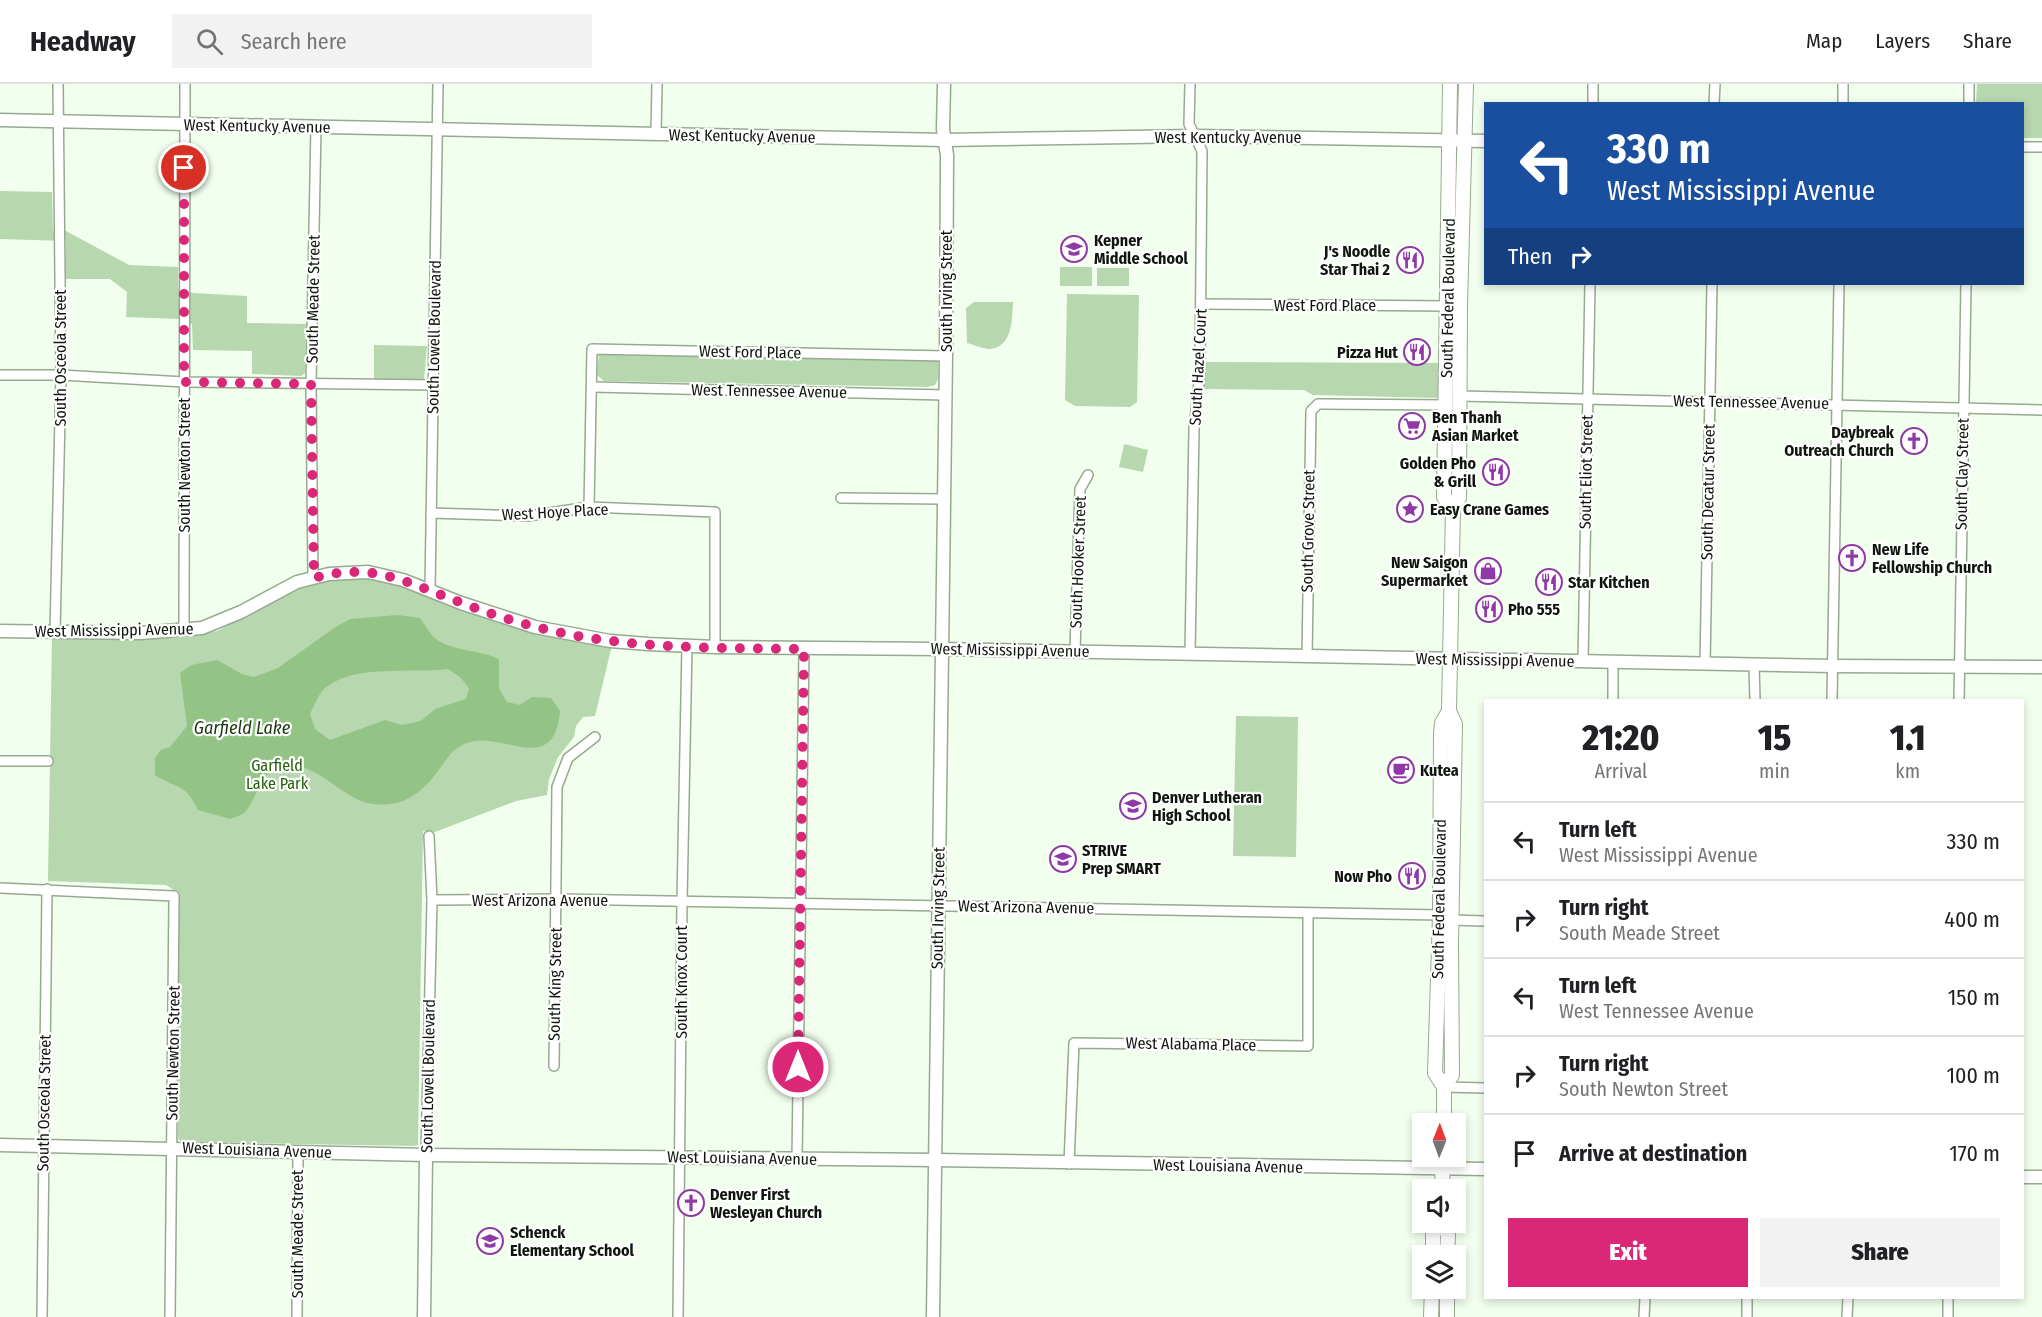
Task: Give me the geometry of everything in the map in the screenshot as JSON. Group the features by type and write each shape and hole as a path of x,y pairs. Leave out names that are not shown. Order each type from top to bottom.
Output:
{"main road":[{"name":"South Federal Boulevard","path":"1450,84 1444,497 1452,508"},
{"name":"South Federal Boulevard","path":"1444,1113 1444,1087 1435,1073 1445,918 1441,734 1442,723 1449,711 1452,508 1459,498 1466,84"},
{"path":"1431,1317 1432,1299"},
{"path":"1447,1299 1447,1317"}],"street":[{"name":"South Osceola Street","path":"55,632 61,375 58,84"},
{"name":"South Newton Street","path":"184,630 185,84"},
{"name":"South Lowell Boulevard","path":"430,590 438,84"},
{"path":"656,134 657,84"},
{"name":"South Irving Street","path":"933,1317 946,356 947,155 943,129 944,84"},
{"name":"South Hazel Court","path":"1190,84 1189,124 1202,151 1202,304 1200,373 1194,429 1190,653"},
{"path":"1593,84 1593,102"},
{"path":"1714,102 1715,84"},
{"path":"1843,84 1843,102"},
{"path":"1969,84 1969,102"},
{"name":"West Kentucky Avenue","path":"0,120 945,140 1195,136 1484,141"},
{"name":"South Meade Street","path":"314,578 311,384 316,127"},
{"path":"2024,147 2042,147"},
{"name":"South Eliot Street","path":"1583,661 1590,285"},
{"name":"South Decatur Street","path":"1706,664 1712,285"},
{"path":"1832,699 1839,285"},
{"name":"South Clay Street","path":"1959,699 1966,285"},
{"name":"West Ford Place","path":"1202,304 1448,306"},
{"name":"West Ford Place","path":"592,387 592,349 946,356"},
{"path":"0,375 61,375 184,382 434,385"},
{"path":"590,507 592,387"},
{"name":"West Tennessee Avenue","path":"592,387 945,395"},
{"name":"West Tennessee Avenue","path":"1459,396 1963,406 2042,410"},
{"name":"South Grove Street","path":"1307,657 1311,411 1314,407 1323,404 1446,405"},
{"name":"South Hooker Street","path":"1075,651 1080,489 1088,475"},
{"path":"841,498 944,499"},
{"name":"West Hoye Place","path":"431,513 528,516 590,507 715,512 715,647"},
{"name":"West Mississippi Avenue","path":"0,631 141,633 202,628 222,621 297,582 340,572 368,572 403,580 500,617 554,631 610,641 687,646 804,649 942,648 1755,665 2042,667"},
{"name":"South Knox Court","path":"678,1317 687,646"},
{"path":"797,1160 804,649"},
{"path":"1612,699 1613,662"},
{"path":"1755,665 1755,699"},
{"name":"South King Street","path":"554,1066 556,787 568,758 595,737"},
{"path":"0,761 48,761"},
{"name":"South Lowell Boulevard","path":"424,1317 432,900 429,836"},
{"path":"0,888 47,890"},
{"name":"South Osceola Street","path":"42,1317 47,890"},
{"name":"South Newton Street","path":"47,890 174,896 170,1317"},
{"name":"West Arizona Avenue","path":"432,900 556,899 938,905 1484,921"},
{"name":"West Alabama Place","path":"1069,1164 1074,1043 1308,1046 1308,914"},
{"path":"1444,1087 1484,1088"},
{"name":"West Louisiana Avenue","path":"0,1145 426,1155 935,1160 1069,1164 1412,1162"},
{"name":"South Meade Street","path":"297,1317 298,1152"},
{"name":"West Louisiana Avenue","path":"1466,1166 1484,1169"},
{"path":"2024,1177 2042,1177"},
{"path":"1644,1317 1645,1299"},
{"path":"1747,1299 1747,1317"},
{"path":"1847,1317 1848,1299"},
{"path":"1948,1299 1948,1317"}],"green space":[{"path":"1977,84 2042,84 2042,138 2024,138 2024,102 1976,102"},
{"path":"0,191 52,192 53,231 66,231 129,265 178,267 178,289 193,293 247,296 247,323 306,324 305,373 301,376 252,374 252,351 193,350 192,324 179,319 126,317 127,292 110,279 65,279 66,241 0,239"},
{"path":"1060,267 1092,267 1092,286 1060,286"},
{"path":"1097,268 1129,268 1129,286 1097,286"},
{"path":"1067,294 1139,295 1137,402 1130,407 1075,406 1065,400"},
{"path":"974,302 1013,302 1010,331 998,347 988,349 967,343 966,308"},
{"path":"374,345 427,346 424,380 377,380 374,378"},
{"path":"599,352 938,360 938,379 935,385 927,387 604,381 597,375"},
{"path":"1205,362 1441,363 1441,398 1313,395 1304,390 1205,389"},
{"path":"1124,444 1148,450 1143,472 1119,467"},
{"name":"Garfield Lake Park","path":"352,576 392,582 515,626 587,644 612,645 595,716 583,717 576,726 574,737 558,757 549,779 547,795 516,801 435,832 423,831 418,1145 181,1142 178,1138 179,899 175,891 166,885 48,881 52,637 178,638 217,631 305,585"},
{"path":"1236,716 1298,717 1296,857 1233,856"}],"water":[{"name":"Garfield Lake","path":"398,615 420,618 433,636 441,642 499,659 499,689 507,702 520,705 532,697 551,698 560,711 556,731 548,743 537,747 481,740 467,743 452,753 435,776 413,796 384,805 361,801 310,770 287,765 272,770 266,776 246,811 230,819 198,810 184,790 155,775 155,758 161,750 170,747 187,726 180,673 191,665 217,660 242,674 254,677 278,668 350,619","holes":["448,669 460,677 469,688 466,699 435,709 421,721 402,725 385,720 330,740 315,729 310,714 324,689 336,681 351,676 384,671"]}],"place":[{"name":"Kepner Middle School","path":"1074,249"},
{"name":"J's Noodle Star Thai 2","path":"1410,260"},
{"name":"Pizza Hut","path":"1417,352"},
{"name":"Ben Thanh Asian Market","path":"1412,426"},
{"name":"Daybreak Outreach Church","path":"1914,441"},
{"name":"Golden Pho & Grill","path":"1496,472"},
{"name":"Easy Crane Games","path":"1410,509"},
{"name":"New Life Fellowship Church","path":"1852,558"},
{"name":"New Saigon Supermarket","path":"1488,571"},
{"name":"Star Kitchen","path":"1549,582"},
{"name":"Pho 555","path":"1489,609"},
{"name":"Kutea","path":"1401,770"},
{"name":"Denver Lutheran High School","path":"1133,806"},
{"name":"STRIVE Prep SMART","path":"1063,859"},
{"name":"Now Pho","path":"1412,876"},
{"name":"Denver First Wesleyan Church","path":"691,1203"},
{"name":"Schenck Elementary School","path":"490,1241"}],"route":[{"path":"184,168 184,382 311,384 314,578 350,571 385,575 500,617 535,627 610,641 687,646 804,649 798,1067"}]}
